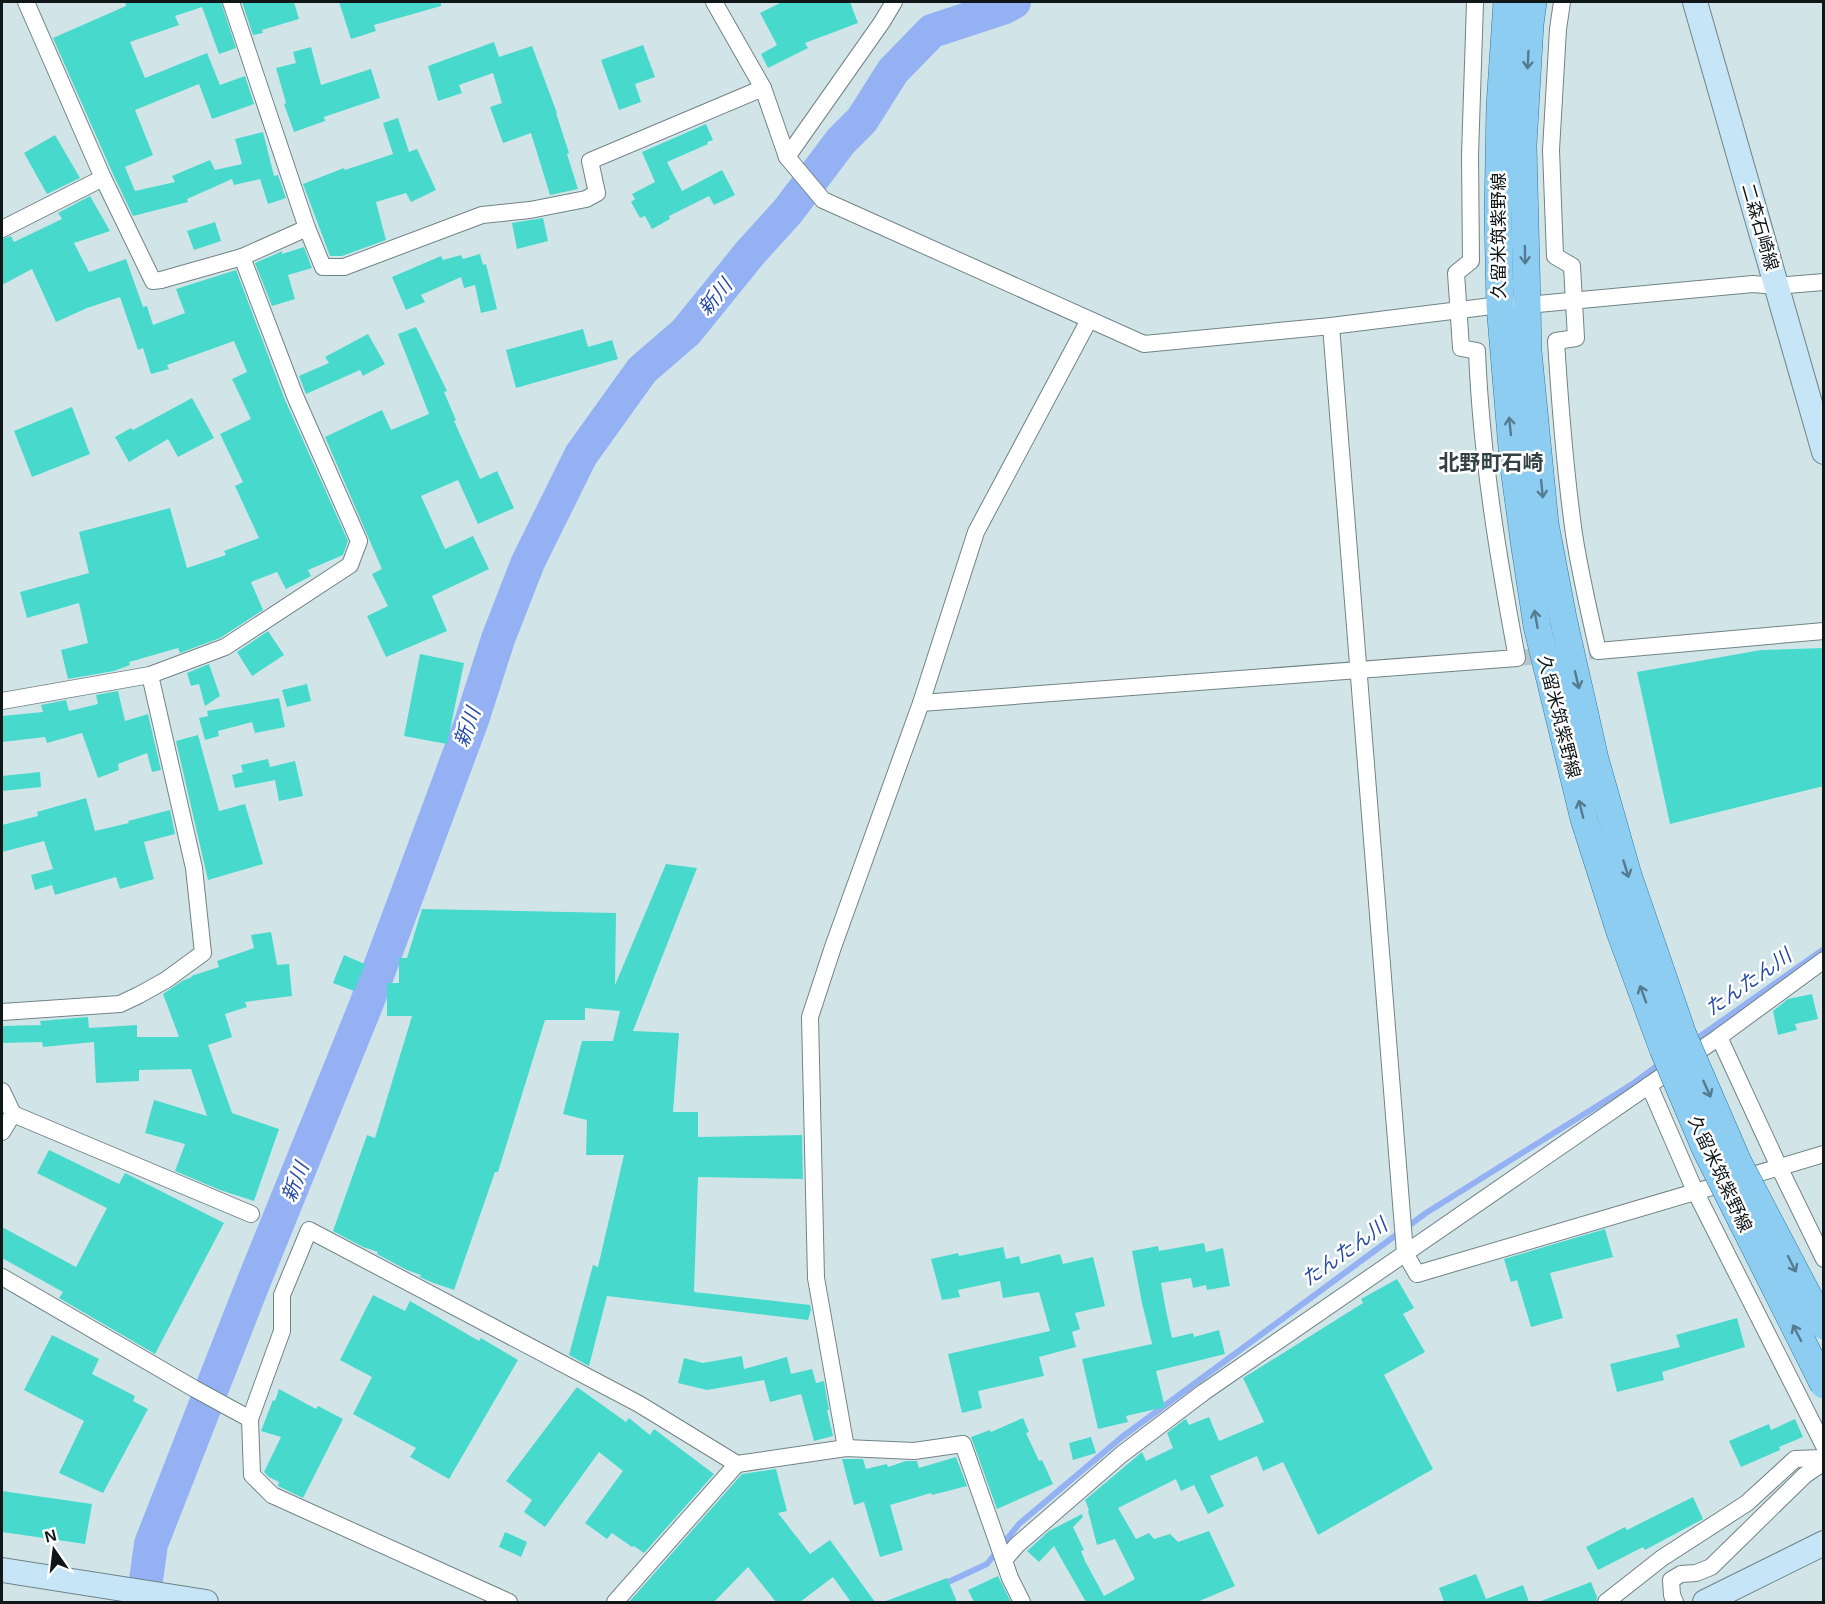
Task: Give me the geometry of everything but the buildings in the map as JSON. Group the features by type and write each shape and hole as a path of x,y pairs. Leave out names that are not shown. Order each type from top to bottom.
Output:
{"main road":[{"name":"久留米筑紫野線","path":"1507,2 1500,117 1498,215 1500,305 1513,460 1537,626 1584,819 1620,932 1673,1042 1824,1326"},
{"name":"久留米筑紫野線","path":"1533,2 1523,145 1528,351 1545,524 1563,618 1601,780 1673,1042 1706,1150 1824,1385"},
{"name":"二森石崎線","path":"1695,2 1824,452"},
{"path":"1706,1602 1824,1543"},
{"path":"2,1570 206,1602"}],"street":[{"path":"26,2 103,178 153,281 242,258 307,228"},
{"path":"231,2 307,228 323,267 344,267 483,215 530,210 586,199 597,193 590,160 763,88"},
{"path":"714,2 763,88 787,157 823,200 1144,344 1331,326 1500,305 1527,305 1753,284 1776,286 1824,282"},
{"path":"787,157 894,2"},
{"path":"921,703 1517,658 1489,492 1478,390 1477,351 1461,348 1458,311 1456,273 1471,261 1470,155 1475,2"},
{"path":"1562,2 1558,29 1551,150 1555,256 1572,266 1576,338 1556,341 1559,395 1574,533 1598,651 1824,631"},
{"path":"2,229 103,178"},
{"path":"2,701 150,675 225,647 350,565 359,541 296,396 242,258"},
{"path":"846,1448 816,1278 810,1017 921,703 976,532 1089,320"},
{"path":"1331,326 1405,1253 1417,1274 1824,1154"},
{"path":"2,1012 120,1004 166,980 203,953 194,868 150,675"},
{"path":"1004,1560 1017,1545 1122,1454 1204,1392 1719,1037 1824,960"},
{"path":"1719,1037 1824,1259"},
{"path":"1649,1085 1695,1191 1824,1446"},
{"path":"2,1091 13,1114 251,1215"},
{"path":"2,1132 13,1114"},
{"path":"509,1602 272,1495 252,1475 250,1419 282,1331 282,1295 309,1230 639,1404 737,1464 846,1448 914,1451 963,1444 1010,1578 1022,1602"},
{"path":"2,1277 250,1419"},
{"path":"1606,1602 1662,1558 1747,1503 1795,1459 1824,1460"},
{"path":"1675,1602 1671,1580 1681,1574 1696,1573 1712,1567 1805,1475 1824,1460"},
{"path":"615,1602 737,1464"}],"waterway":[{"name":"新川","path":"143,1602 151,1544 366,1005 528,562 581,455 642,370 686,332 750,253 788,211 841,141 862,120 893,71 932,31 1014,2"},
{"name":"たんたん川","path":"1692,1042 1824,949"},
{"name":"たんたん川","path":"942,1585 987,1564 1019,1524 1122,1437 1426,1213 1634,1083 1661,1063"}],"tunnel":[{"path":"1517,658 1598,651"}],"district":[{"name":"北野町石崎","path":"1491,462"}]}
